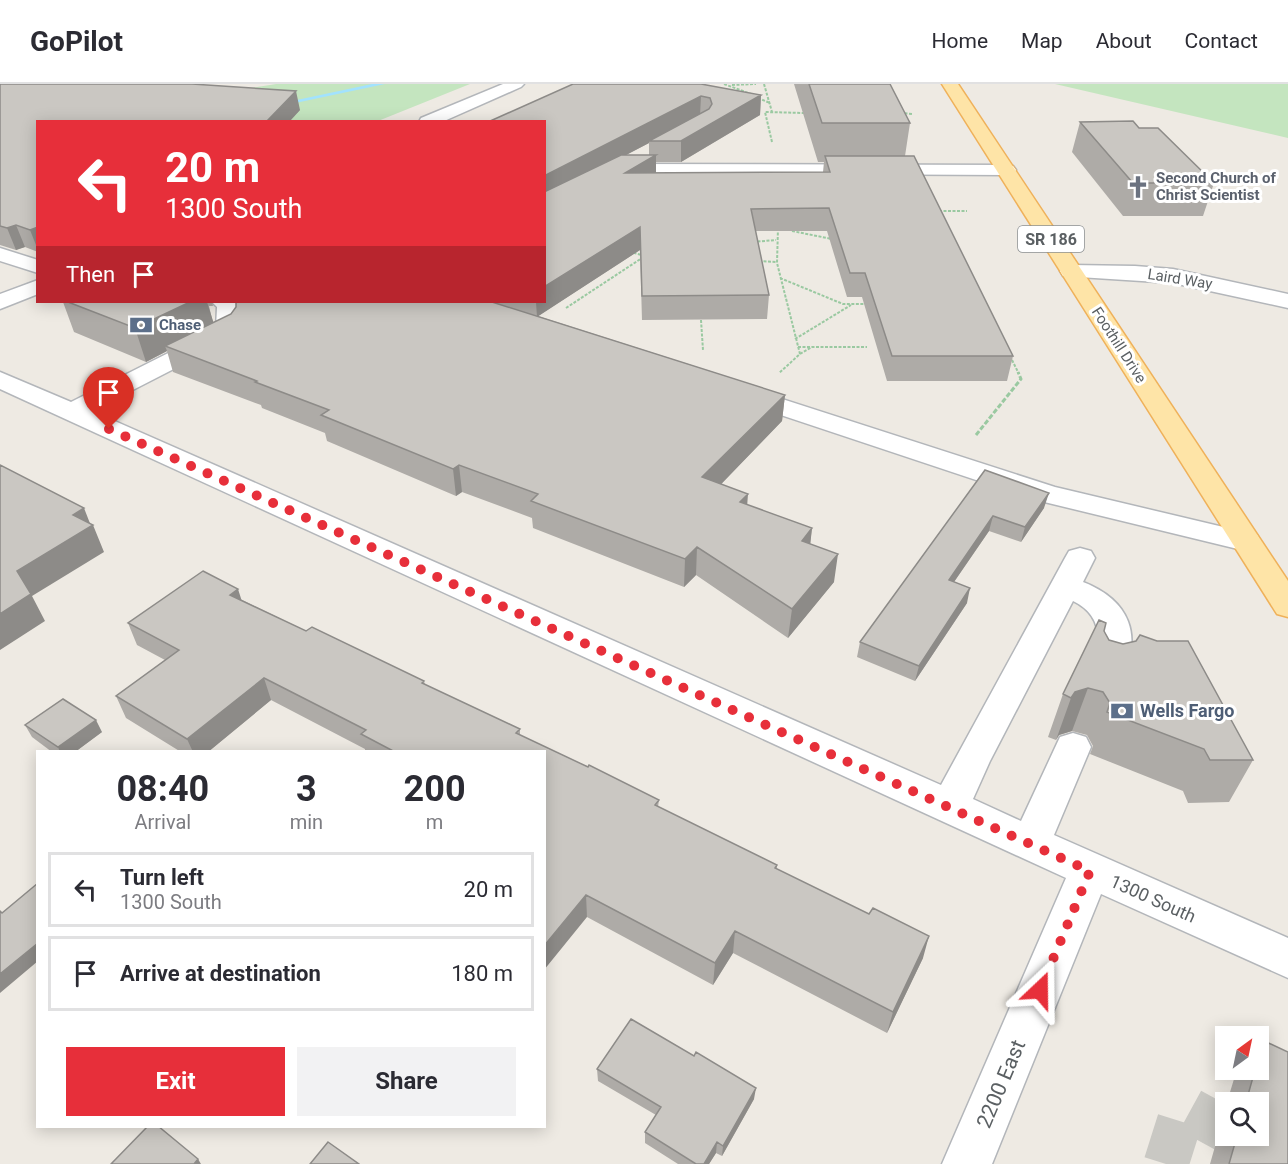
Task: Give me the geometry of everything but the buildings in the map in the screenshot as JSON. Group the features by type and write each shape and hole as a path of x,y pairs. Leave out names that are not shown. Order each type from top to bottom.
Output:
{"main road":[{"name":"Foothill Drive","path":"950,84 1288,606"}],"street":[{"path":"432,120 516,84"},
{"path":"601,180 651,152"},
{"path":"621,169 1007,170"},
{"path":"0,254 36,266"},
{"name":"Laird Way","path":"1071,271 1135,272 1173,276 1288,301"},
{"path":"0,302 36,287"},
{"path":"71,412 228,332 214,309"},
{"name":"1300 South","path":"0,380 1288,959"},
{"path":"721,387 1046,494 1246,542"},
{"path":"950,807 971,761 1073,572 1115,623 1116,653 1107,672"},
{"path":"1030,844 1073,747"},
{"name":"2200 East","path":"967,1164 1090,871"}],"path":[{"path":"724,84 770,103"},
{"path":"728,85 756,84"},
{"path":"764,84 772,112"},
{"path":"773,144 765,112 806,112"},
{"path":"895,113 913,114"},
{"path":"935,202 943,219"},
{"path":"939,211 967,211"},
{"path":"778,228 777,262 800,354"},
{"path":"789,230 832,239"},
{"path":"744,243 776,240"},
{"path":"624,258 639,248"},
{"path":"566,308 645,256 625,250"},
{"path":"641,258 650,258"},
{"path":"755,261 777,262"},
{"path":"780,278 837,301 852,304 875,304"},
{"path":"837,301 841,311"},
{"path":"795,339 852,304"},
{"path":"701,320 703,351"},
{"path":"798,347 867,347"},
{"path":"779,374 800,354 813,347"},
{"path":"976,435 1021,379 1007,351"}],"green space":[{"path":"276,84 470,84 380,120 51,120"},
{"path":"1055,84 1288,84 1288,138"}],"waterway":[{"path":"281,104 382,84"}],"tunnel":[{"path":"1166,1164 1184,1107 1215,1124"}],"place":[{"name":"Second Church of Christ Scientist","path":"1138,187"},
{"name":"Chase","path":"141,325"},
{"name":"Wells Fargo","path":"1122,711"}],"route":[{"path":"109,429 1090,871 1040,990"}]}
